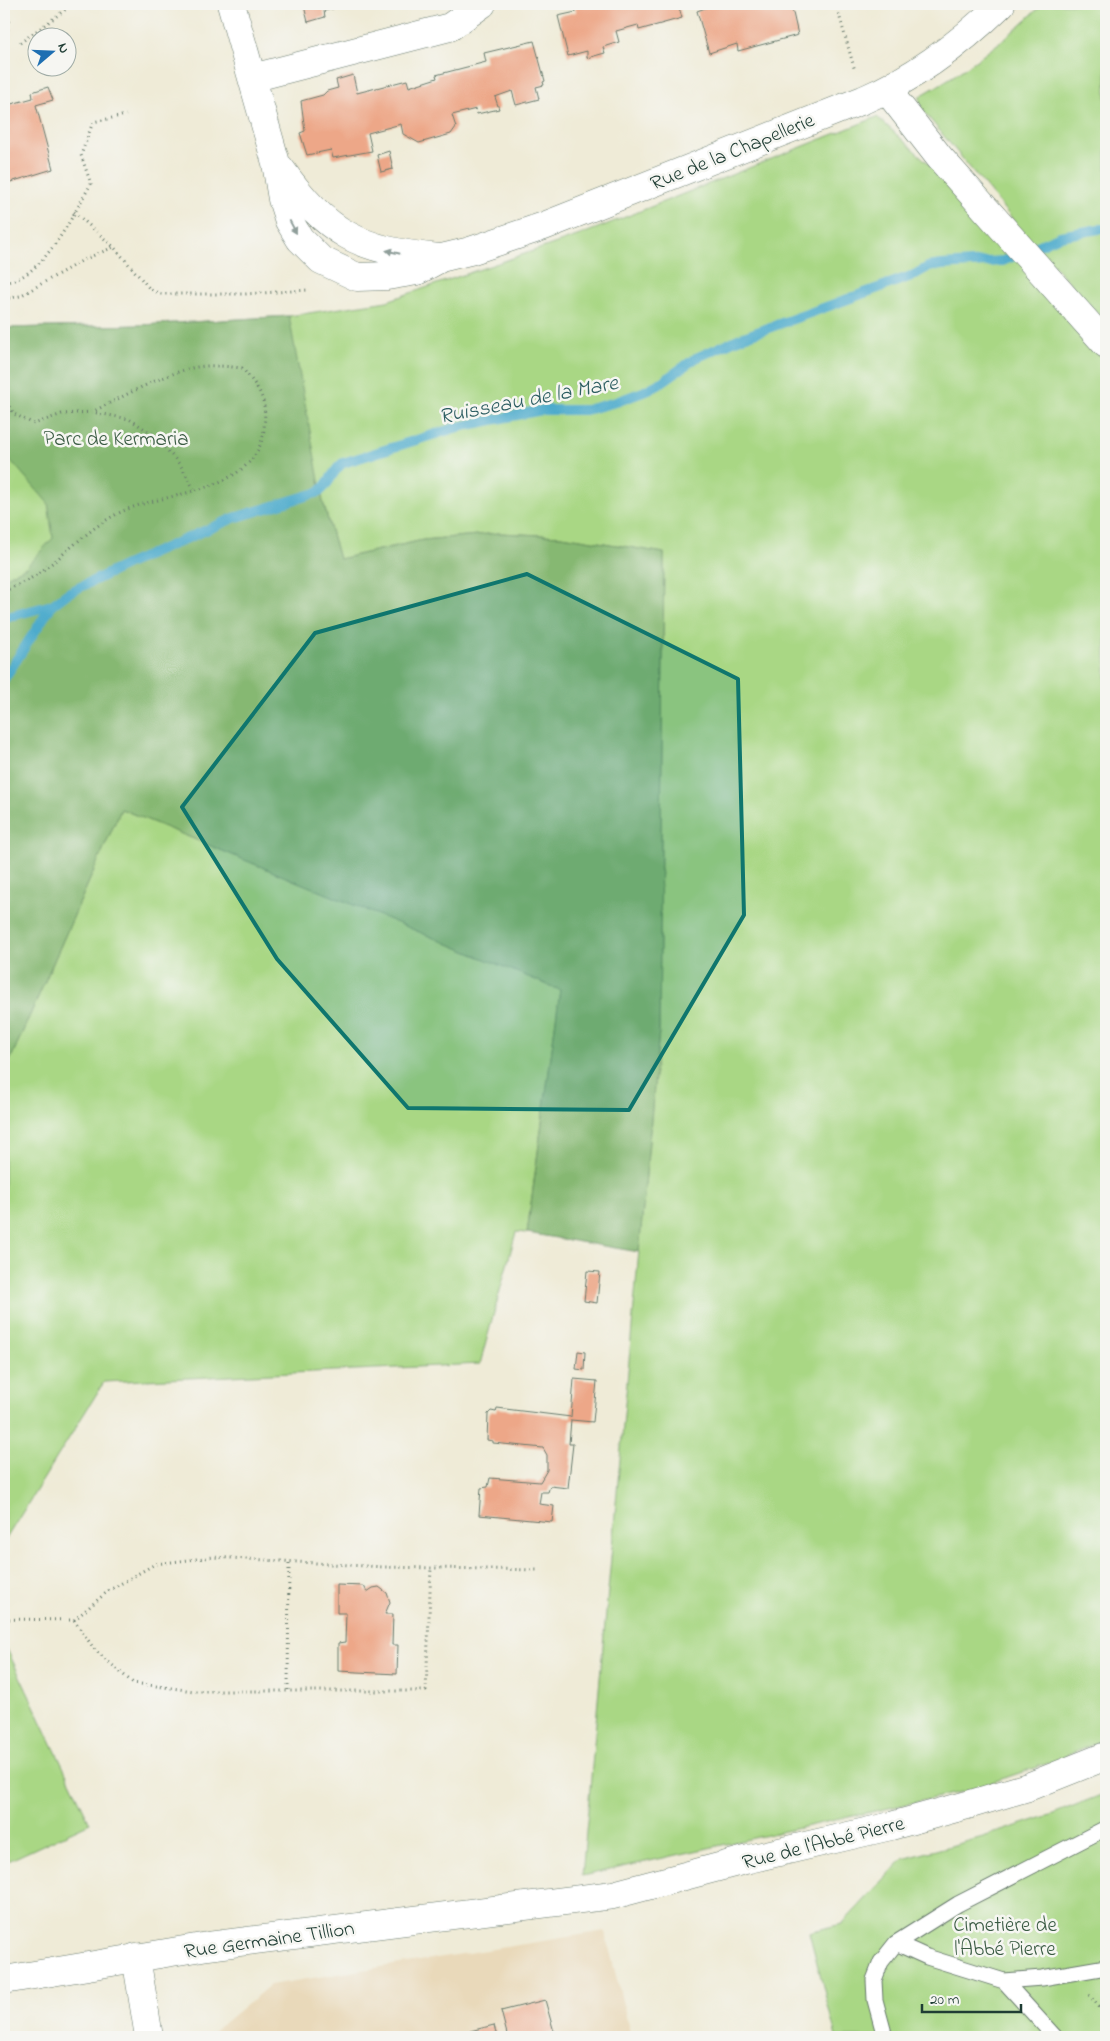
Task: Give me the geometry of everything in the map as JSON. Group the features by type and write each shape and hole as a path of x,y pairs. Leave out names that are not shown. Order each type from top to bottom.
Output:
{"street":[{"name":"Rue de la Chapellerie","path":"231,4 276,163 297,192 315,211 346,236 372,247 406,255 441,258 470,251 544,226 875,95 930,63 959,42 1001,4"},
{"path":"252,78 450,27 482,4"},
{"path":"875,95 940,158 1106,344"},
{"name":"Rue de l'Abbé Pierre","path":"535,1904 614,1894 749,1859 891,1826 1028,1787 1106,1756"},
{"name":"Rue Germaine Tillion","path":"4,1980 136,1957 535,1904"},
{"path":"136,1957 149,2037"}],"lane":[{"path":"885,2037 875,2000 874,1980 881,1962 896,1943 958,1904 1106,1828"},
{"path":"896,1943 927,1957 1004,1981 1042,1978 1106,1967"},
{"path":"1004,1981 1056,2037"}],"path":[{"path":"20,43 74,4"},
{"path":"836,4 875,95"},
{"path":"4,282 12,282 28,273 42,260 54,246 91,184 81,155 93,122 126,115"},
{"path":"74,212 114,247 149,288 160,294 245,294 312,289"},
{"path":"4,299 20,296 85,259 114,247"},
{"path":"4,591 28,580 89,531 124,511 195,491 227,478 254,459 263,437 266,410 258,387 242,368 216,366 188,369 149,384 92,412"},
{"path":"4,398 14,414 34,424 62,414 92,412 129,419 153,434 181,466 195,491"},
{"path":"4,1619 74,1620 108,1591 155,1564 213,1557 383,1567 538,1570"},
{"path":"288,1690 289,1562"},
{"path":"74,1620 95,1650 133,1683 194,1691 426,1691 431,1567"}],"highlighted area":[{"path":"527,574 738,679 744,915 629,1110 408,1108 277,959 182,807 315,633"}],"shaded area":[{"path":"605,1931 631,2037 207,2037 270,1985"}],"green space":[{"path":"1043,4 1106,4 1106,323 1018,226 920,107 920,96 984,54"},
{"name":"Parc de Kermaria","path":"877,117 934,168 1106,353 1106,1739 1052,1762 966,1791 582,1876 659,1031 664,553 562,536 499,533 423,540 339,559 319,481 4,667 4,328 142,325 289,316 387,301 580,235"},
{"name":"Parc de Kermaria","path":"289,316 323,502 339,559 423,540 499,533 562,536 664,553 659,1031 639,1252 527,1233 560,990 121,809 4,1074 4,578 26,567 53,538 48,503 14,464 4,456 4,328 142,325"},
{"path":"121,809 560,990 527,1233 516,1232 480,1364 104,1382 4,1542 4,1074"},
{"path":"4,1643 90,1823 4,1863"},
{"name":"Cimetière de l'Abbé Pierre","path":"1106,1793 1106,2037 836,2037 809,1932 842,1924 903,1859 983,1837 1053,1814"}],"building":[{"path":"4,4 14,4 4,11"},
{"path":"301,4 344,4 344,6 324,11 325,17 308,22 304,6"},
{"path":"588,4 678,4 682,18 639,30 638,25 616,31 619,42 603,47 605,53 587,58 587,51 568,56 558,16 576,12 575,8"},
{"path":"716,4 753,4 753,6 761,4 791,4 798,35 738,51 737,44 709,53 697,11"},
{"path":"4,13 10,21 6,24 9,30 4,34"},
{"path":"534,41 545,81 543,82 544,85 536,87 539,99 516,105 512,91 495,97 499,109 477,114 476,109 452,115 456,127 451,134 419,143 403,134 401,124 368,133 372,151 333,158 331,150 307,155 300,133 305,131 301,101 323,95 327,91 338,88 336,80 353,75 357,93 407,80 409,87 437,78 436,75 486,62 484,53"},
{"path":"48,87 53,100 36,105 53,169 4,184 4,106 33,98 32,92"},
{"path":"389,151 393,169 381,172 377,155"},
{"path":"587,1271 600,1272 597,1303 584,1301"},
{"path":"578,1351 585,1352 584,1370 576,1369"},
{"path":"574,1379 597,1381 593,1422 571,1420 569,1444 573,1444 568,1488 550,1486 548,1492 541,1492 539,1504 554,1506 552,1522 479,1515 481,1488 488,1487 490,1478 540,1482 547,1470 547,1455 543,1448 493,1443 493,1441 487,1440 488,1414 491,1411 496,1412 497,1408 571,1417"},
{"path":"337,1585 364,1586 367,1592 379,1587 387,1593 390,1602 385,1614 393,1614 392,1645 398,1645 397,1674 338,1671 338,1643 345,1642 346,1613 337,1613"},
{"path":"545,2000 554,2032 535,2037 497,2037 507,2034 501,2011"},
{"path":"494,2025 497,2037 472,2037 470,2031"}],"waterway":[{"name":"Ruisseau de la Mare","path":"4,679 52,605 68,593 128,564 234,518 319,492 343,463 458,427 542,410 586,410 616,402 643,392 662,382 696,358 738,339 914,275 928,267 1003,261 1060,236 1106,229"},
{"path":"4,618 52,605"}]}
